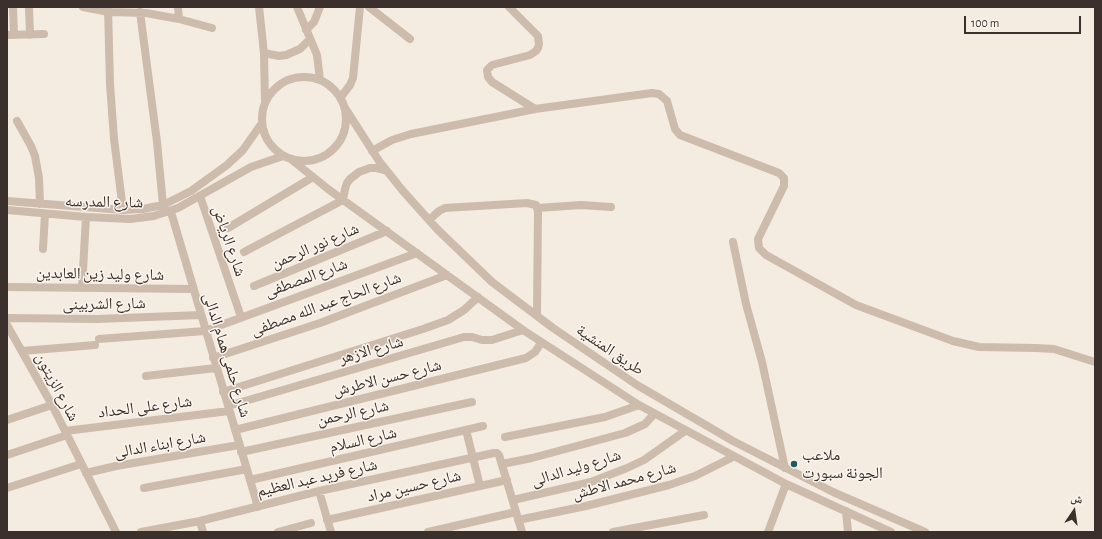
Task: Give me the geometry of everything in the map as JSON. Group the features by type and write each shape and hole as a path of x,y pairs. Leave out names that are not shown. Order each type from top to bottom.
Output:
{"street":[{"path":"13,7 11,35 44,34"},
{"path":"29,7 30,34"},
{"path":"83,7 108,10 144,11 212,28"},
{"path":"178,7 179,19"},
{"path":"259,7 264,53 265,104"},
{"path":"297,7 317,55 320,80"},
{"path":"306,30 314,22 320,7"},
{"path":"341,97 350,85 354,70 360,7"},
{"path":"369,7 410,39"},
{"path":"509,7 538,36 538,48 530,55 492,65 487,70 488,77 492,82 535,109"},
{"path":"108,10 110,84 114,139 123,210"},
{"path":"144,11 163,204"},
{"path":"264,53 272,55 286,55 300,49 310,39"},
{"path":"301,77 320,80 335,90 341,97 347,116 344,134 334,150 327,155 310,161 292,160 275,150 268,142 264,133 262,113 269,96 283,83 301,77"},
{"path":"372,151 392,140 411,134 535,109 652,93 659,94 665,98 675,129 680,135 779,173 784,178 784,186 758,239 759,248 766,254 856,305 953,341 978,347 1054,349 1095,362"},
{"name":"طريق المنشية","path":"345,108 372,151 428,220 482,273 512,298 553,328 662,401 733,441 832,492 925,532"},
{"path":"17,121 35,156 39,178 40,204"},
{"name":"شارع المدرسه","path":"7,201 123,210 143,209 163,204 191,191 226,165 243,150 262,123"},
{"name":"شارع المدرسه","path":"7,210 86,217 138,219 154,216 170,212 241,172 262,162 283,156"},
{"name":"طريق المنشية","path":"292,160 343,200 522,330 639,405 733,457 786,484 891,532"},
{"path":"244,252 343,200 347,184 350,179 359,172 370,168 387,171"},
{"path":"228,228 313,177"},
{"name":"شارع الرياض","path":"200,196 241,317"},
{"path":"428,220 445,208 528,202 536,205 537,315"},
{"path":"537,208 581,205 611,207"},
{"name":"شارع حلمى همام الدالى","path":"170,212 258,507"},
{"path":"43,249 45,214"},
{"path":"82,288 86,217"},
{"name":"شارع نور الرحمن","path":"254,286 387,231"},
{"path":"733,242 746,304 762,362 785,468"},
{"name":"شارع المصطفى","path":"22,351 205,331 417,253"},
{"name":"شارع الحاج عبد الله مصطفى","path":"213,358 320,323 448,275"},
{"name":"شارع وليد زين العابدين","path":"7,287 192,289"},
{"path":"223,392 448,320 464,310 478,297"},
{"name":"شارع الشربينى","path":"7,318 97,319 200,315"},
{"name":"شارع الزيتون","path":"8,327 66,433 113,531"},
{"name":"شارع الازهر","path":"228,409 464,337 492,340 522,330"},
{"name":"شارع حسن الاطرش","path":"235,430 526,358 535,352 541,343"},
{"path":"146,376 216,368"},
{"name":"شارع الرحمن","path":"240,448 472,402"},
{"path":"505,437 605,417 639,405"},
{"path":"7,420 52,406"},
{"name":"شارع على الحداد","path":"7,455 66,433 228,409"},
{"path":"522,532 502,464 546,455 625,433 645,424 654,414"},
{"name":"شارع السلام","path":"250,480 483,426"},
{"path":"466,430 480,486"},
{"name":"شارع وليد الدالى","path":"513,500 572,487 615,473 644,460 685,431"},
{"name":"شارع ابناء الدالى","path":"86,473 116,466 240,448"},
{"name":"شارع فريد عبد العظيم","path":"141,532 200,521 319,491 472,457 497,453 500,455 502,464"},
{"name":"شارع محمد الاطش","path":"428,532 517,516 586,506 668,485 695,476 733,457"},
{"path":"7,488 81,464"},
{"path":"144,488 246,470"},
{"name":"شارع حسين مراد","path":"327,520 507,480"},
{"path":"768,532 786,484"},
{"path":"319,491 331,532"},
{"path":"846,511 848,532"},
{"path":"613,532 704,515"},
{"path":"200,521 203,532"},
{"path":"278,532 311,523"}],"place":[{"name":"ملاعب الجونة سبورت","path":"794,464"}]}
